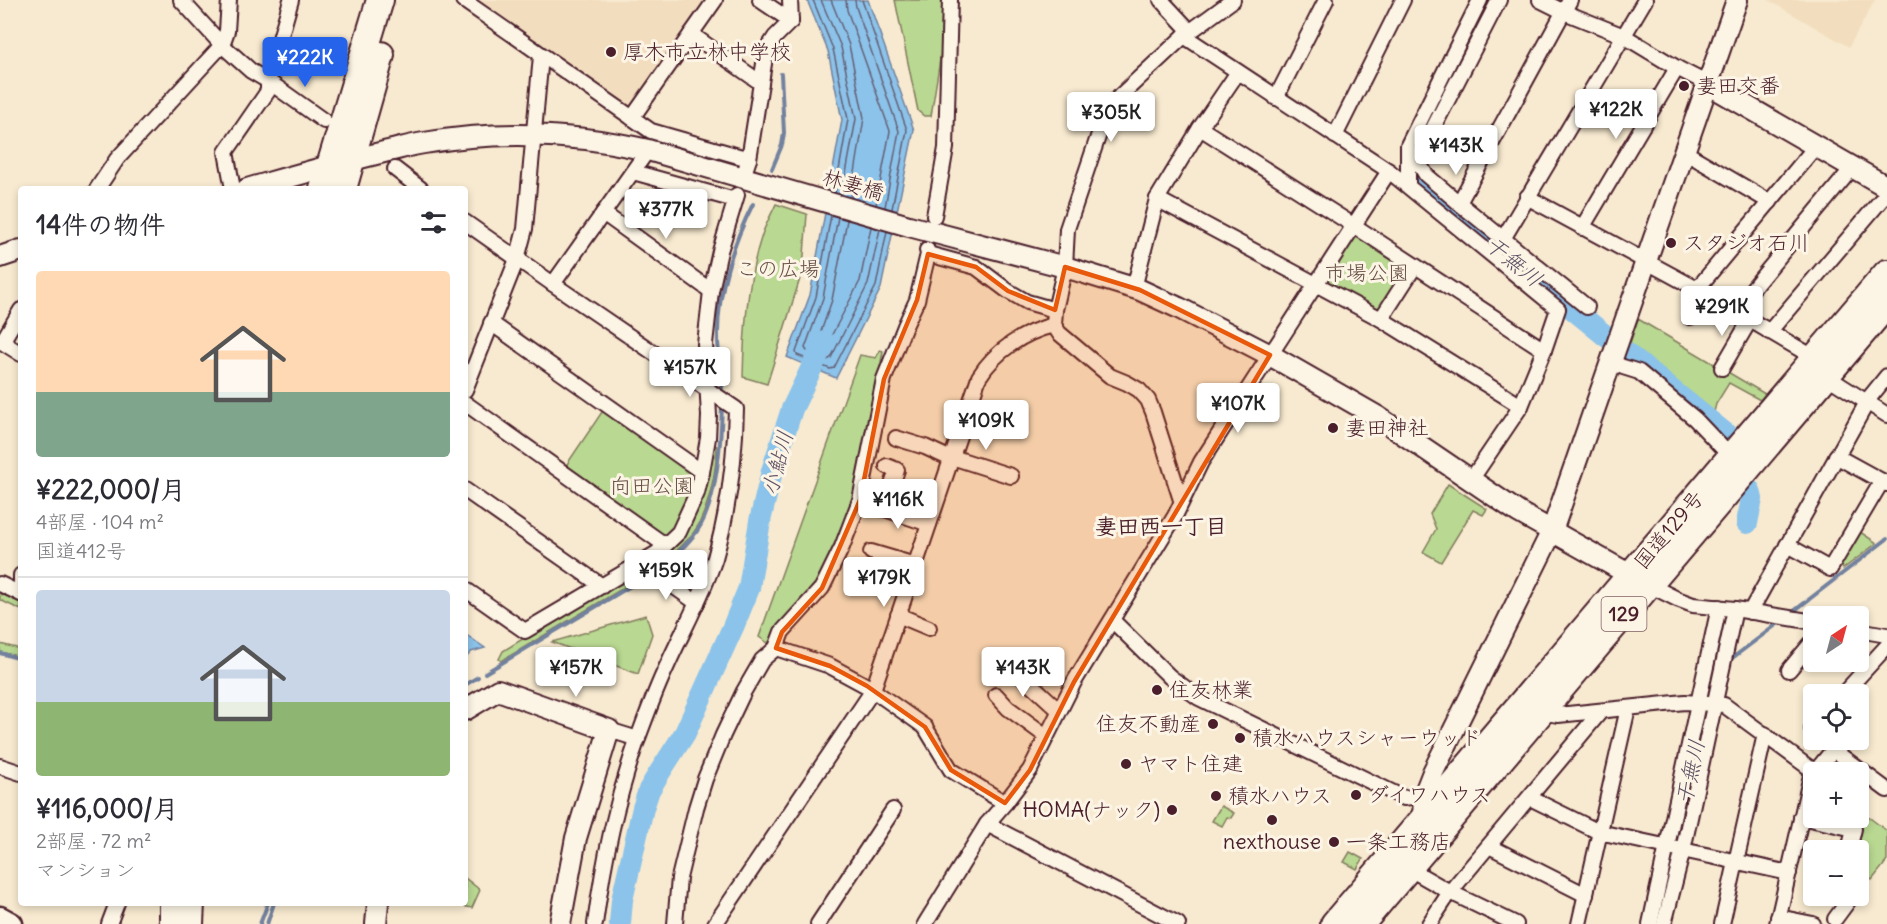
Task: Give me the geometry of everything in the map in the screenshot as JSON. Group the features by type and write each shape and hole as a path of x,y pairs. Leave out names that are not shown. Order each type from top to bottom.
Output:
{"highway":[{"path":"341,186 335,172 380,0"},
{"path":"335,172 397,0"},
{"name":"国道129号","path":"1334,924 1423,807 1640,580 1820,367 1887,273"},
{"name":"国道129号","path":"1361,924 1541,712 1731,457 1820,367 1887,304"},
{"path":"173,906 173,924"},
{"path":"190,924 191,906"}],"main road":[{"path":"0,918 11,924"}],"street":[{"path":"181,0 222,45 251,71 324,121"},
{"path":"99,186 123,152 222,45 227,31 229,0"},
{"path":"232,186 226,152 268,91 268,81 291,0"},
{"path":"463,0 651,131 748,164 766,51 775,37 791,21 790,0"},
{"path":"632,118 715,0"},
{"path":"760,0 791,21"},
{"path":"934,216 946,148 950,0"},
{"path":"1161,0 1187,34 1276,98 1408,185 1558,309 1521,406 1471,480"},
{"path":"1181,500 1154,412 1148,400 1127,382 1110,376 1059,333 1054,325 1055,310 1065,267 1067,229 1105,116 1121,95 1187,34 1233,0"},
{"path":"1276,98 1326,0"},
{"path":"1335,136 1403,0"},
{"path":"1480,0 1408,144 1426,175 1587,307"},
{"path":"1408,185 1416,158 1499,0"},
{"path":"1540,0 1567,6 1624,36 1887,188"},
{"path":"1503,239 1645,0"},
{"path":"1112,620 1170,677 1199,698 1423,807 1433,772 1552,531 1737,0"},
{"path":"1459,203 1567,6"},
{"path":"691,34 761,83"},
{"path":"468,382 517,259 525,229 542,56"},
{"path":"1582,228 1677,68"},
{"path":"1134,288 1157,199 1200,128 1238,72"},
{"path":"1200,128 1544,350"},
{"name":"林妻橋","path":"263,186 335,172 423,143 534,134 609,141 648,150 909,226 1065,267 1134,288 1179,308 1270,355 1378,417 1552,531 1640,580"},
{"path":"1690,317 1702,292 1816,146"},
{"path":"553,284 648,150"},
{"path":"1683,151 1770,202"},
{"path":"1734,310 1852,167"},
{"path":"395,169 417,186"},
{"path":"925,924 987,824 1030,770 1059,710 1175,516 1201,462 1389,171"},
{"path":"468,591 525,631 666,545 679,532 697,493 709,416 705,344 711,291 736,197 633,172"},
{"path":"1770,332 1887,193"},
{"path":"1527,197 1734,310 1770,332 1887,415"},
{"path":"1157,199 1381,319 1521,406"},
{"path":"603,213 711,291"},
{"path":"468,224 736,409 735,457 728,501 714,558 697,603 665,668 638,739 615,811 603,867 596,924"},
{"path":"0,257 18,251"},
{"path":"675,924 679,878 696,808 723,735 762,660 776,648 782,632 822,588 842,547 860,500 884,379 917,300 928,252 976,267 1027,302 1055,310"},
{"path":"1381,319 1415,266"},
{"path":"18,315 2,342 18,352"},
{"path":"1722,368 1750,320"},
{"path":"491,323 702,472"},
{"path":"715,924 873,690 979,377 987,364 1007,347 1038,329 1054,325"},
{"path":"1612,362 1639,372 1695,419 1731,457"},
{"path":"1750,612 1870,397 1887,376"},
{"path":"468,405 666,545"},
{"path":"896,438 1011,476"},
{"path":"1787,545 1830,569 1884,482 1836,456"},
{"path":"897,470 880,508 929,524"},
{"path":"468,492 602,586"},
{"path":"871,552 915,565"},
{"path":"658,575 697,603"},
{"path":"1640,580 1693,605 1735,609 1803,620"},
{"path":"0,584 18,593"},
{"path":"1707,703 1719,607"},
{"path":"1650,924 1674,848 1707,703 1735,609"},
{"path":"898,615 928,628"},
{"path":"1869,632 1887,635"},
{"path":"1849,684 1887,646"},
{"path":"776,648 830,666 873,690 925,727 951,770 1005,803"},
{"path":"1789,670 1803,653"},
{"path":"1008,663 1059,710"},
{"path":"468,708 498,690 638,739"},
{"path":"996,695 1008,708 1046,736"},
{"path":"1541,712 1558,715 1685,702 1724,705 1803,763"},
{"path":"1579,924 1628,708"},
{"path":"1429,924 1450,892 1601,711"},
{"path":"560,924 576,838 609,730"},
{"path":"1722,924 1765,734"},
{"path":"1823,762 1833,750 1849,762"},
{"path":"0,766 18,772"},
{"path":"1869,777 1887,790"},
{"path":"1530,798 1599,832 1789,873"},
{"path":"818,924 893,810"},
{"path":"1803,810 1778,921 1813,924"},
{"path":"1801,817 1854,829 1852,840"},
{"path":"987,824 1178,924"},
{"path":"1489,846 1586,895"},
{"path":"1664,924 1674,848"},
{"path":"1408,868 1450,892 1516,924"},
{"path":"109,924 116,906"},
{"path":"376,924 378,906"},
{"path":"1834,922 1838,906"},
{"path":"1834,922 1845,906"}],"highlighted area":[{"path":"928,254 976,267 1008,291 1055,310 1065,267 1140,290 1270,355 1074,682 1030,770 1005,803 951,770 925,727 867,686 830,666 776,648 782,632 822,588 860,500 884,379 917,300"}],"shaded area":[{"name":"厚木市立林中学校","path":"477,0 707,0 636,104 627,106"},
{"path":"1768,0 1875,0 1849,47"}],"green space":[{"path":"895,0 946,0 946,40 942,47 931,116 924,116 918,111"},
{"name":"この広場","path":"776,204 807,214 803,269 767,384 743,377 744,342 749,289 756,254"},
{"name":"市場公園","path":"1357,235 1405,266 1406,271 1382,308 1377,309 1327,281 1325,277 1353,236"},
{"path":"1638,319 1765,394 1760,400 1729,383 1716,404 1713,416 1629,346"},
{"path":"880,350 883,351 857,496 837,547 816,582 768,643 759,637 860,355 876,358"},
{"name":"向田公園","path":"604,409 695,473 697,478 670,535 662,536 565,467"},
{"path":"710,445 717,446 714,476 703,515 691,536 660,566 501,661 499,659 503,651 644,564 679,536"},
{"path":"1448,484 1487,509 1483,515 1473,510 1441,562 1423,552 1436,529 1430,514"},
{"path":"1860,532 1877,543 1843,569 1841,566"},
{"path":"0,589 18,598 18,609 0,600"},
{"path":"646,615 652,634 638,674 552,642"},
{"path":"0,644 18,648 18,656 0,652"},
{"path":"1221,806 1234,813 1231,818 1227,817 1222,826 1212,821"},
{"path":"1869,817 1887,831 1887,861 1872,880 1869,878 1869,840 1855,840 1858,828 1869,828"},
{"path":"1350,852 1363,859 1357,869 1344,862"},
{"path":"468,880 480,890 472,908 461,906 468,906"}],"water":[{"path":"807,0 868,0 914,130 881,288 836,378 787,357 810,295 842,120 828,51"},
{"path":"468,636 485,648 471,652 468,656"}],"waterway":[{"name":"干無川","path":"1440,94 1489,0"},
{"path":"772,169 782,145 784,133 781,74"},
{"name":"干無川","path":"1421,185 1607,337"},
{"path":"722,388 718,320 723,285 733,251 753,204"},
{"name":"小鮎川","path":"620,924 622,900 649,790 685,733 749,588 760,521 772,471 792,409 824,342"},
{"name":"干無川","path":"1626,353 1726,434"},
{"path":"661,567 689,541 704,519 717,471 722,405"},
{"name":"干無川","path":"1747,523 1752,499 1750,491"},
{"path":"1794,611 1887,539"},
{"path":"485,673 649,575"},
{"path":"1731,659 1780,622"},
{"path":"0,653 18,658"},
{"path":"468,683 478,677"},
{"name":"干無川","path":"1664,896 1705,707"},
{"path":"260,924 267,906"},
{"path":"267,924 273,906"}],"place":[{"name":"厚木市立林中学校","path":"611,52"},
{"name":"妻田交番","path":"1684,86"},
{"name":"スタジオ石川","path":"1671,243"},
{"name":"妻田神社","path":"1333,428"},
{"name":"住友林業","path":"1157,690"},
{"name":"住友不動産","path":"1213,724"},
{"name":"積水ハウスシャーウッド","path":"1240,738"},
{"name":"ヤマト住建","path":"1126,764"},
{"name":"ダイワハウス","path":"1356,795"},
{"name":"積水ハウス","path":"1216,796"},
{"name":"HOMA(ナック)","path":"1172,810"},
{"name":"nexthouse","path":"1272,820"},
{"name":"一条工務店","path":"1334,842"}],"district":[{"name":"妻田西一丁目","path":"1161,526"}]}
